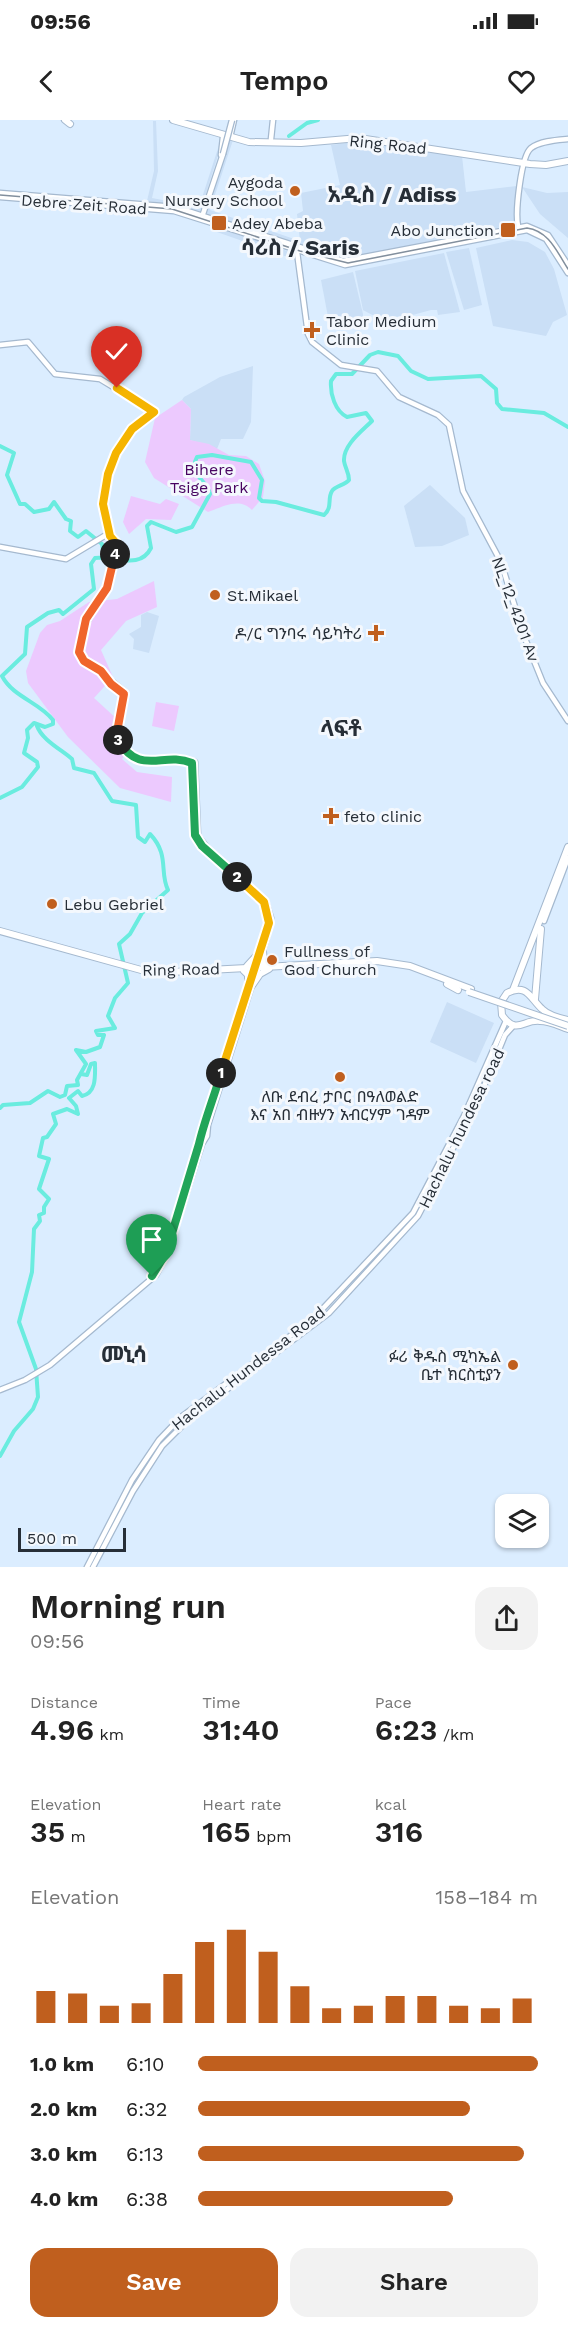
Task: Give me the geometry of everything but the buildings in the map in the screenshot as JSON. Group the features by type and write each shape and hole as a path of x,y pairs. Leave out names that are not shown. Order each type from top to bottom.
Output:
{"highway":[{"name":"Ring Road","path":"173,120 249,142 301,143 359,138 546,165 568,160"},
{"name":"Ring Road","path":"183,120 254,141 309,141 360,136 524,162"},
{"path":"568,847 513,990 504,996 500,1005 502,1015 514,1026 540,1020 568,1025"},
{"path":"528,1023 535,1014 538,939 568,852"},
{"name":"Ring Road","path":"0,932 132,971 162,973 377,961 410,966 470,991 568,1025"},
{"path":"250,987 269,967 264,962 261,952"},
{"path":"250,987 248,975 244,969 254,962 261,952"},
{"path":"447,982 459,987"},
{"path":"513,990 526,991 545,1011 568,1025"}],"main road":[{"path":"231,133 233,120"},
{"path":"200,217 233,120"},
{"path":"271,139 273,120"},
{"path":"222,156 223,137"},
{"path":"518,226 516,203 527,150 534,144 568,138"},
{"path":"222,156 230,139"},
{"name":"Debre Zeit Road","path":"0,195 172,211 200,217 348,261 518,226 536,228 546,233 568,265"},
{"name":"Debre Zeit Road","path":"200,217 332,263 351,265 527,230 546,239 568,273"},
{"name":"NL_12_4201 Av","path":"298,252 309,337 337,362 364,367 380,373 399,397 442,416 451,430 463,491 501,562 524,636 540,676 553,700 568,719"},
{"path":"0,345 28,342 55,374 100,379 153,411 132,429 111,464 102,499 110,535 117,543 116,555 107,589 87,620 80,651 84,660 125,693 118,737 125,749 138,760 194,763 201,760"},
{"path":"0,548 26,551 64,561 73,558 100,539 110,535"},
{"path":"0,1389 35,1373 149,1279 160,1265 170,1245 261,952 269,923 268,911 261,899 198,840 193,828 194,763"},
{"path":"520,973 568,841"},
{"path":"544,921 568,858"},
{"name":"Hachalu Hundessa Road","path":"87,1567 154,1446 181,1417 305,1329 413,1213 432,1185 466,1118 506,1021"},
{"name":"Hachalu hundesa road","path":"466,1118 505,1035 514,1026"},
{"path":"93,1567 115,1520"}],"shaded area":[{"path":"153,121 156,121 158,171 152,198 199,207 222,136 224,137 200,212 172,204 147,201 154,171"},
{"path":"229,139 233,140 210,210 300,241 297,214 303,211 301,193 340,185 331,145 362,141 462,156 466,192 517,186 515,224 348,261 205,213"},
{"path":"522,187 547,193 568,192 568,238 540,214"},
{"path":"216,227 296,254 296,260 214,231"},
{"path":"512,240 528,242 545,252 554,269 567,315 553,322 546,336 493,326 476,248"},
{"path":"469,248 482,305 464,310 446,252"},
{"path":"444,253 460,312 438,315 437,310 431,310 409,316 378,318 363,310 355,271"},
{"path":"353,272 363,314 363,324 329,322 321,280"},
{"path":"253,366 251,422 243,439 221,439 217,449 190,440 191,409 182,400 184,397 220,377"},
{"path":"430,485 465,518 469,535 442,546 415,547 404,506"},
{"path":"147,612 159,616 149,653 133,649 134,639 129,634 141,627 141,615"},
{"path":"447,1002 494,1023 476,1063 430,1042"}],"green space":[{"name":"Bihere Tsige Park","path":"182,400 191,409 190,440 209,444 229,455 246,456 259,464 265,481 263,497 252,510 242,504 236,504 208,512 154,478 145,462 155,418"},
{"path":"131,496 160,504 166,499 179,504 171,520 146,519 129,534 123,522"},
{"path":"154,581 157,607 126,621 101,650 113,677 94,698 118,720 115,734 125,754 122,759 137,772 172,777 171,802 120,788 68,737 28,683 26,671 40,633 47,625 60,621 89,602 117,599"},
{"path":"156,702 179,706 174,731 152,726"}],"waterway":[{"path":"289,136 307,123 318,120"},
{"path":"0,798 22,787 38,767 37,762 24,753 28,738 27,730 34,723 45,727 53,724 53,720 41,708 19,694 2,676 25,654 27,627 48,613 59,610 63,614 94,589 91,564 95,558 134,560 146,555 151,548 147,526 151,522 176,532 192,527 210,494 194,468 197,457 212,455 251,462 262,480 259,498 262,501 276,502 324,515 328,509 332,491 349,480 344,461 347,449 372,421 366,413 347,417 339,411 331,391 331,381 336,374 352,374 370,355 378,352 398,356 411,371 428,379 481,376 496,389 497,403 502,409 544,413 568,427"},
{"path":"0,446 14,453 7,475 20,504 25,504 34,512 49,509 54,502 66,519 71,521 70,531 78,537 86,531 102,544 104,557"},
{"path":"0,1108 3,1105 30,1103 48,1091 60,1097 65,1095 67,1086 78,1085 77,1080 86,1064 76,1050 86,1052 100,1047 104,1035 98,1035 96,1031 115,1028 108,1016 115,998 128,983 119,944 130,934 142,913 168,890 160,849 150,834 145,842 138,837 136,805 112,801 94,773 74,768 72,759 48,740 37,726"},
{"path":"0,1456 14,1431 33,1409 38,1397 36,1369 19,1322 32,1272 34,1229 49,1199 39,1189 49,1159 39,1156 43,1138 47,1137 56,1124 53,1114 67,1109 78,1114 76,1106 69,1098 78,1091 82,1096 87,1094 93,1087 95,1063 91,1064 87,1075 81,1074"}],"tram line":[{"path":"0,195 172,209 300,251 348,263 527,228 547,238 568,269"}],"place":[{"name":"Aygoda Nursery School","path":"295,191"},
{"name":"Adey Abeba","path":"219,223"},
{"name":"Abo Junction","path":"508,230"},
{"name":"Tabor Medium Clinic","path":"312,330"},
{"name":"St.Mikael","path":"215,595"},
{"name":"ዶ/ር ግንባሩ ሳይካትሪ","path":"376,633"},
{"name":"feto clinic","path":"331,816"},
{"name":"Lebu Gebriel","path":"52,904"},
{"name":"Fullness of God Church","path":"272,960"},
{"name":"ለቡ ደብረ ታቦር በዓለወልድ እና አበ ብዙሃን አብርሃም ገዳም","path":"340,1077"},
{"name":"ፉሪ ቅዱስ ሚካኤል ቤተ ክርስቲያን","path":"513,1365"}],"district":[{"name":"አዲስ / Adiss","path":"392,194"},
{"name":"ሳሪስ / Saris","path":"300,247"},
{"name":"ላፍቶ","path":"341,728"},
{"name":"መኒሳ","path":"124,1354"}],"route":[{"path":"117,388 154,412 132,429 111,464 103,504 110,536 116,543 116,551 107,588 86,619 79,652 84,661 101,671 111,684 124,694 117,735 127,753 140,761 191,761 194,765 194,833 206,850 261,899 267,908 269,917 206,1122 200,1134 169,1245 164,1258 152,1276"}]}
